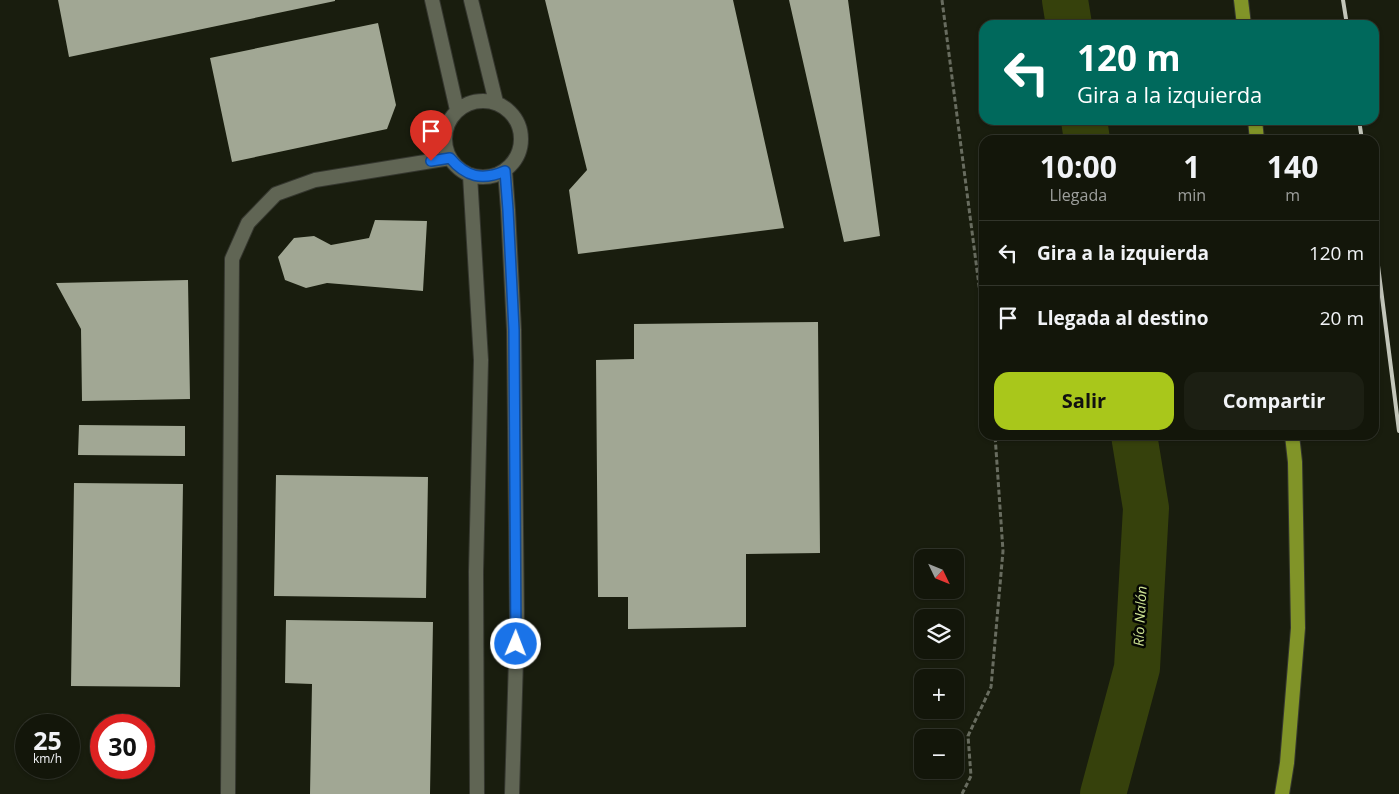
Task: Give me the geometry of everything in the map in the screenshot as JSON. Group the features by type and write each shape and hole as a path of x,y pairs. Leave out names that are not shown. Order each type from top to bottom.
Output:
{"main road":[{"path":"1241,0 1243,20"},
{"path":"1282,794 1288,763 1298,628 1295,462 1293,440"}],"street":[{"path":"432,0 458,110"},
{"path":"471,0 496,102"},
{"path":"483,100 496,102 510,111 518,121 522,134 520,149 514,161 505,171 492,176 470,175 458,168 450,158 445,146 445,133 449,120 458,110 483,100"},
{"path":"228,794 232,258 248,223 276,194 315,180 450,158"},
{"path":"505,171 514,330 517,625 512,794"},
{"path":"470,175 481,360 476,572 477,794"}],"path":[{"path":"942,0 979,285"},
{"path":"962,794 971,776 968,736 992,687 1003,551 995,440"}],"building":[{"path":"58,0 335,0 335,1 69,57"},
{"path":"545,0 733,0 784,228 578,254 569,190 587,170"},
{"path":"789,0 848,0 880,236 844,242"},
{"path":"378,23 396,105 387,129 232,162 210,58"},
{"path":"375,220 427,221 423,291 327,283 306,288 285,280 278,257 294,238 314,236 331,245 369,238"},
{"path":"188,280 190,399 82,401 81,329 56,283"},
{"path":"818,322 820,553 746,554 746,627 628,629 628,597 598,597 596,360 634,359 634,324"},
{"path":"79,425 185,426 185,456 78,455"},
{"path":"276,475 428,477 426,598 274,596"},
{"path":"74,483 183,484 180,687 71,686"},
{"path":"286,620 433,622 430,794 310,794 312,684 285,683"}],"waterway":[{"name":"Río Nalón","path":"1065,0 1068,20"},
{"name":"Río Nalón","path":"1085,125 1086,135"},
{"name":"Río Nalón","path":"1103,794 1137,668 1146,508 1135,440"}],"railway":[{"path":"1343,0 1346,20"},
{"path":"1360,125 1361,135"},
{"path":"1379,273 1399,431"}],"route":[{"path":"431,161 450,158 458,168 470,175 492,176 505,171 514,330 516,644"}]}
